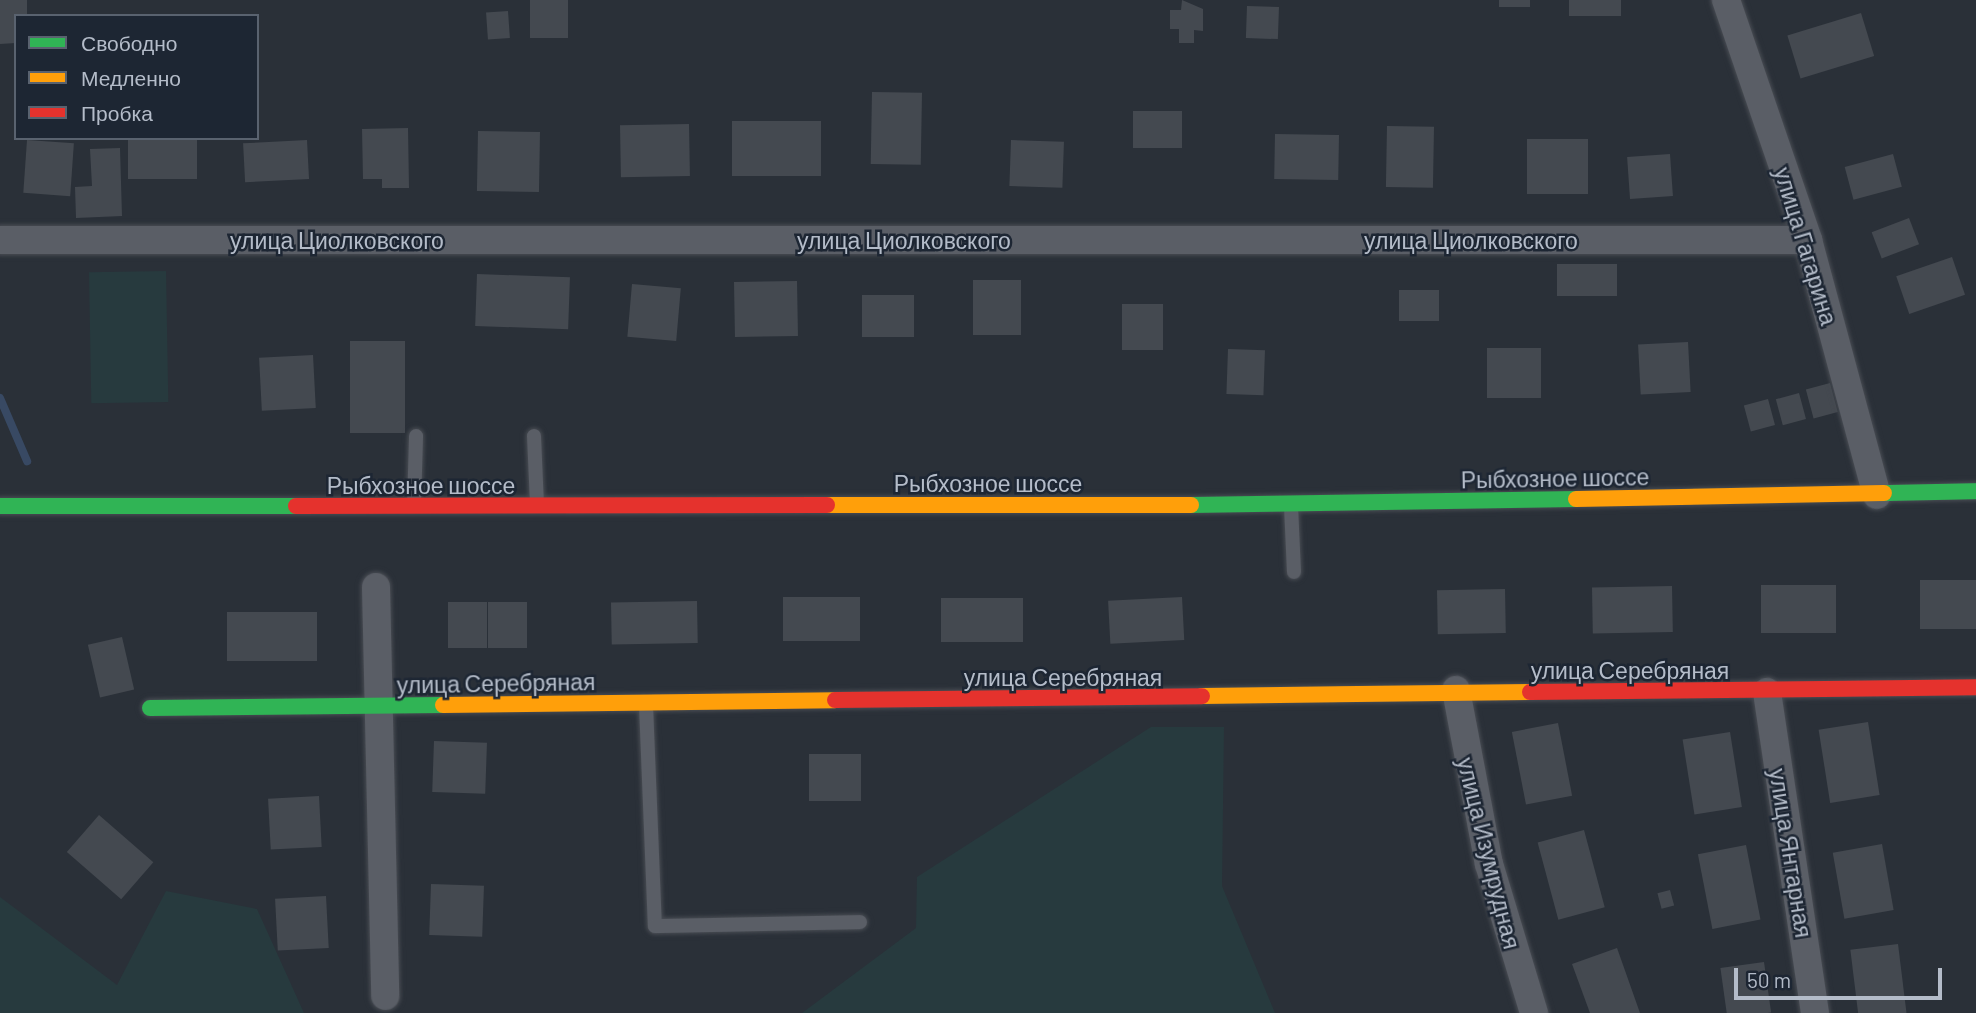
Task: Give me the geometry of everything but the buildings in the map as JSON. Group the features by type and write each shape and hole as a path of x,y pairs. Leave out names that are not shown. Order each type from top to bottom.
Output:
{"street":[{"name":"улица Гагарина","path":"1726,0 1808,240 1877,495"},
{"name":"улица Циолковского","path":"0,240 1808,240"},
{"name":"Рыбхозное шоссе","path":"0,506 537,508 1291,505 1976,491"},
{"path":"376,587 385,996"},
{"name":"улица Серебряная","path":"150,708 1280,699 1456,690 1767,692 1976,687"},
{"name":"улица Изумрудная","path":"1456,690 1489,864 1534,1013"},
{"name":"улица Янтарная","path":"1767,692 1815,1013"}],"lane":[{"path":"414,508 416,436"},
{"path":"534,436 537,508"},
{"path":"1291,505 1294,572"},
{"path":"646,703 655,926 860,922"}],"green space":[{"path":"166,271 168,402 91,403 89,272"},
{"path":"1151,727 1224,727 1222,886 1275,1013 802,1013 916,928 917,877"},
{"path":"166,891 257,909 304,1013 0,1013 0,897 117,985"}],"waterway":[{"path":"0,398 27,461"}],"traffic: fast":[{"path":"1884,493 1976,491"},
{"path":"1191,505 1576,499"},
{"path":"0,506 296,506"},
{"path":"150,708 443,705"}],"traffic: slow":[{"path":"1576,499 1884,493"},
{"path":"827,505 1191,505"},
{"path":"1202,696 1530,692"},
{"path":"443,705 835,700"}],"traffic: jam":[{"path":"296,506 827,505"},
{"path":"1530,692 1976,687"},
{"path":"835,700 1202,696"}]}
